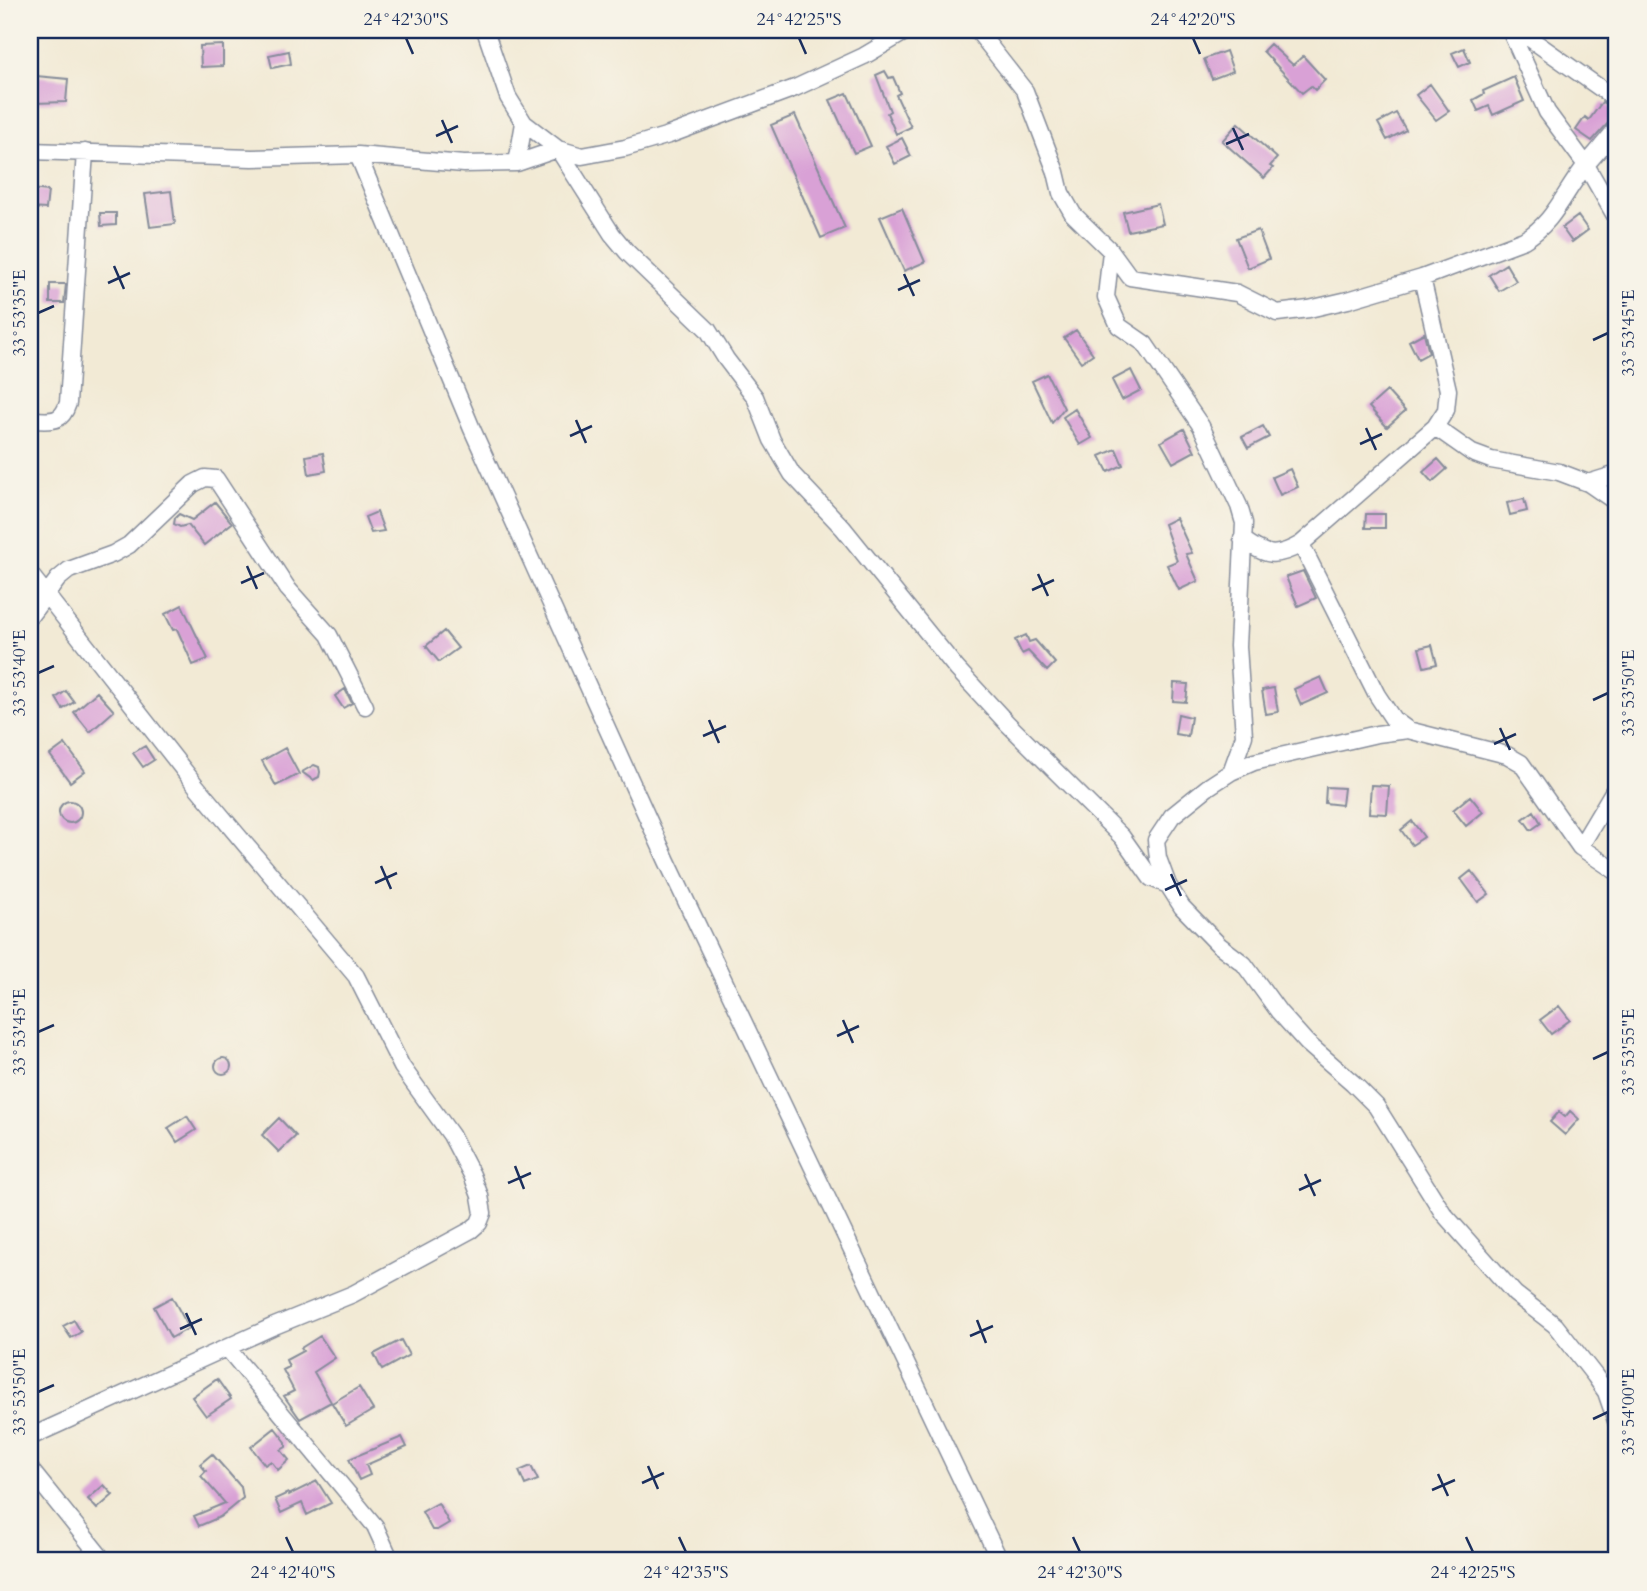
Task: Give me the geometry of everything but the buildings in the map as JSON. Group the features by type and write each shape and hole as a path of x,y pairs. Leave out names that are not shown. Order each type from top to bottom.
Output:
{"street":[{"path":"485,30 508,97 524,123 558,149 612,234 627,252 708,330 755,397 772,440 792,474 844,528 957,669 1016,732 1114,828 1151,878 1168,885"},
{"path":"30,151 252,158 358,156 464,164 517,163 558,149 582,156 625,148 669,135 795,88 864,56 908,30"},
{"path":"976,30 1025,91 1056,172 1061,193 1073,214 1111,251 1130,276 1237,293 1277,313 1348,300 1422,278 1539,232 1559,208 1586,165 1617,128"},
{"path":"1510,30 1547,112 1586,165 1617,219"},
{"path":"1518,30 1617,100"},
{"path":"517,163 524,123"},
{"path":"30,420 58,420 64,414 68,403 85,152"},
{"path":"358,156 472,429 661,849 1000,1561"},
{"path":"1111,251 1106,297 1119,326 1145,344 1200,426 1239,506 1244,523 1238,646 1244,736 1231,772"},
{"path":"1242,539 1256,549 1274,555 1285,553 1301,544 1436,427 1446,410 1448,390 1422,278"},
{"path":"1436,427 1472,453 1491,460 1559,472 1588,483 1617,503"},
{"path":"1588,483 1617,474"},
{"path":"30,616 58,579 69,570 113,554 129,545 193,484 205,478 216,479 288,589 329,635 365,706"},
{"path":"1301,544 1377,695 1394,719 1408,730"},
{"path":"30,575 197,787 356,976 402,1067 452,1135 480,1196 483,1213 479,1223 471,1230 353,1294 272,1327 30,1437"},
{"path":"1617,872 1580,847 1521,764 1507,755 1408,730 1377,734 1268,758 1231,772 1172,816 1156,840 1158,858 1168,885 1182,907 1219,945 1244,964 1279,1012 1307,1043 1376,1106 1443,1213 1515,1294 1555,1325 1595,1376 1606,1392 1617,1424"},
{"path":"1244,736 1268,758"},
{"path":"1580,847 1617,785"},
{"path":"227,1348 375,1526 391,1561"},
{"path":"30,1469 104,1561"}]}
